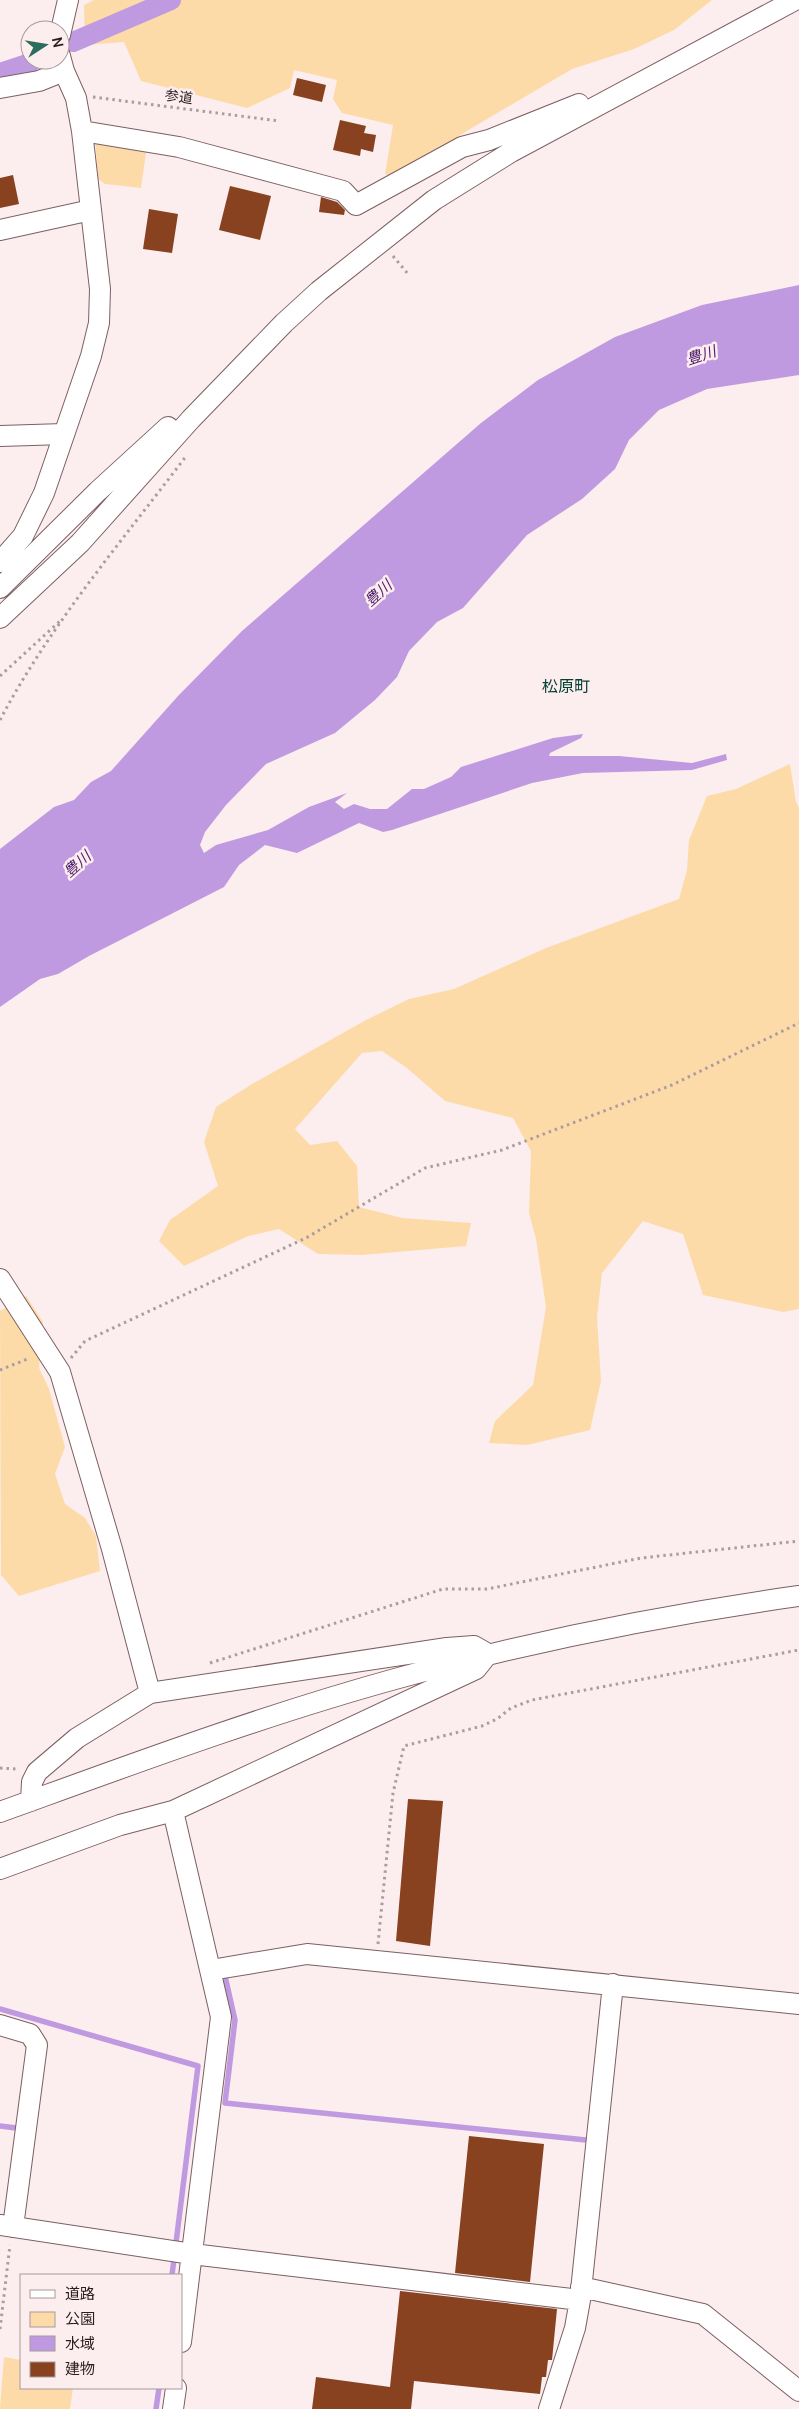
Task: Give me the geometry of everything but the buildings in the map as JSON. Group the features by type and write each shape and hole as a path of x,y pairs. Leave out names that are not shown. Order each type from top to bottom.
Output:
{"street":[{"path":"64,20 68,3 86,0"},
{"path":"0,618 80,542 191,419 284,323 320,291 434,200 511,152 795,0"},
{"path":"0,88 39,81 54,70"},
{"path":"0,562 23,536 35,515 92,356 99,323 100,289 82,131 76,98 64,70"},
{"path":"82,131 179,147 343,191 356,205 462,147 489,140 569,106 583,102 603,102"},
{"path":"0,230 91,210"},
{"path":"0,588 98,491 169,427 191,419"},
{"path":"0,436 64,434"},
{"path":"0,1279 60,1372 112,1549 150,1693"},
{"path":"0,1812 206,1737 393,1679 488,1654 585,1633 738,1605 799,1596"},
{"path":"31,1801 32,1782 37,1772 78,1738 150,1693 447,1648 474,1646 488,1654"},
{"path":"0,1869 120,1825 173,1810 476,1669 488,1654"},
{"path":"173,1810 221,2017 182,2252 182,2274"},
{"path":"211,1970 307,1954 376,1959 799,2004"},
{"path":"549,2409 575,2328 581,2293 613,1984"},
{"path":"0,2025 30,2034 37,2045 6,2226 182,2252 581,2293 703,2314 799,2391"},
{"path":"173,2409 176,2389"}],"path":[{"name":"参道","path":"76,98 102,97 279,121"},
{"path":"0,720 15,690 65,617 187,455 192,441 191,419"},
{"path":"0,676 65,617"},
{"path":"60,1372 85,1341 306,1238 425,1168 502,1150 663,1088 799,1023"},
{"path":"0,1370 47,1351"},
{"path":"201,1666 443,1589 487,1589 641,1558 799,1541"},
{"path":"376,1959 393,1793 404,1746 482,1726 497,1719 511,1708 532,1700 799,1650"},
{"path":"0,2329 6,2226"}],"green space":[{"path":"94,0 712,0 674,30 634,49 572,69 393,177 385,174 393,125 342,113 333,99 337,80 294,70 290,88 247,108 141,81 124,42 85,45 84,5"},
{"path":"95,137 147,146 141,188 105,184 98,179"},
{"path":"790,764 796,802 799,808 799,1309 783,1312 703,1295 683,1234 643,1221 602,1273 597,1317 601,1381 590,1430 527,1445 489,1443 495,1421 533,1385 546,1307 536,1239 529,1213 531,1151 513,1118 445,1101 407,1068 382,1051 362,1053 295,1129 310,1145 337,1141 357,1166 359,1207 402,1218 471,1223 466,1246 362,1255 318,1254 279,1229 248,1236 184,1266 159,1241 170,1220 218,1186 204,1142 216,1107 252,1084 366,1020 409,999 454,989 546,948 679,899 687,870 689,840 707,796 736,789"},
{"path":"26,1296 43,1322 39,1368 49,1389 65,1447 55,1474 65,1504 85,1518 96,1536 100,1571 19,1596 1,1575 0,1311"},
{"path":"4,2357 20,2360 20,2389 73,2389 70,2409 0,2409"}],"water":[{"name":"豊川","path":"799,285 799,375 707,389 659,410 629,440 615,469 582,499 527,535 463,608 437,622 409,651 397,677 375,700 335,733 266,764 226,805 205,832 200,845 204,853 216,845 268,830 309,807 347,793 335,802 344,809 354,804 370,809 387,809 412,789 424,789 451,777 461,767 553,738 583,734 581,738 550,753 549,756 619,756 692,763 726,754 727,760 692,770 583,773 532,783 392,830 383,832 359,823 297,853 265,845 239,865 224,887 89,956 58,974 40,979 0,1007 0,849 54,807 74,800 91,782 111,771 178,696 242,631 481,423 538,380 615,337 702,305"}],"waterway":[{"path":"73,42 171,0"},
{"path":"0,73 20,66"},
{"path":"225,1976 235,2020 225,2103 586,2140"},
{"path":"0,2009 198,2066 172,2274"},
{"path":"0,2126 16,2128"},
{"path":"156,2409 159,2389"}],"district":[{"name":"松原町","path":"566,686"}]}
